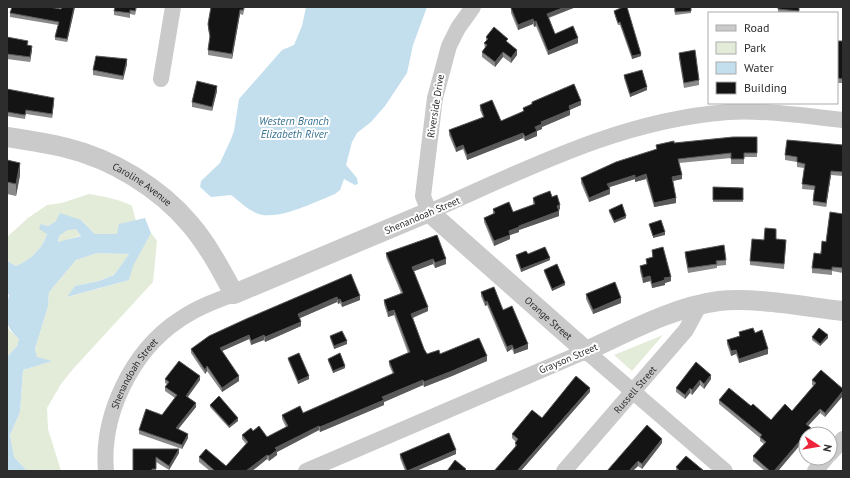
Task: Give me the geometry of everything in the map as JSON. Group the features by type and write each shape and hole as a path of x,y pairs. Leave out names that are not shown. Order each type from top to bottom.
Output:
{"street":[{"path":"161,79 174,7"},
{"name":"Riverside Drive","path":"429,212 423,196 435,98 449,46 458,28 474,7"},
{"name":"Shenandoah Street","path":"106,471 106,440 111,418 125,382 146,350 161,334 178,320 201,307 612,134 651,124 698,115 729,112 769,112 843,120"},
{"name":"Caroline Avenue","path":"7,136 67,148 93,156 141,182 159,194 191,225 214,257 234,294"},
{"name":"Orange Street","path":"429,212 725,471"},
{"name":"Grayson Street","path":"306,471 586,350 679,311 700,304 743,300 843,311"},
{"name":"Russell Street","path":"564,471 686,330 700,304"}],"green space":[{"path":"89,194 117,200 132,206 136,221 127,222 118,234 95,234 81,220 56,221 48,226 42,224 47,234 39,249 27,260 16,266 7,261 7,237 28,218 47,205 62,203"},
{"path":"67,229 76,229 81,235 58,243 59,236"},
{"path":"151,233 157,241 153,282 73,369 61,384 47,408 48,429 61,471 27,471 14,457 10,435 20,412 23,370 51,361 37,358 35,349 48,306 49,292 76,260 97,253 129,254 114,275 99,281 75,286 68,297 129,280 132,266"},
{"path":"7,326 19,339 17,346 7,357"},
{"path":"663,335 632,371 614,355"}],"water":[{"name":"Western Branch Elizabeth River","path":"306,7 427,7 413,45 407,73 385,106 371,122 357,133 352,142 346,165 357,178 358,184 355,185 344,179 340,190 335,194 296,210 274,215 256,213 231,195 211,197 200,187 201,181 220,163 234,131 239,99 282,50 294,45 302,26"},
{"path":"60,213 81,220 95,234 117,234 119,224 145,218 151,233 133,266 129,280 67,297 75,286 99,281 114,275 129,254 97,253 76,260 49,292 48,306 35,349 37,357 52,361 23,370 20,412 10,435 14,457 27,471 7,471 7,357 17,346 19,339 10,329 6,320 9,295 7,292 7,261 16,266 32,257 39,249 47,234 39,229 41,224 48,226 56,221","holes":["76,229 81,236 58,242 59,236 67,230"]}],"building":[{"path":"12,7 49,7 61,9 62,7 74,7 67,39 55,37 59,22 10,13"},
{"path":"115,7 136,7 135,11 130,10 130,13 114,11"},
{"path":"211,7 244,7 243,10 240,10 232,54 208,50 210,36 208,24"},
{"path":"565,7 547,14 555,34 573,26 578,38 548,51 536,21 534,22 533,19 518,25 511,8"},
{"path":"627,7 641,54 632,56 620,22 618,23 614,11"},
{"path":"675,7 691,7 691,11 675,12"},
{"path":"778,7 799,7 799,11 778,9"},
{"path":"494,27 508,39 506,41 517,50 511,58 503,52 495,62 482,52 487,45 484,43 488,39 486,37"},
{"path":"7,37 28,41 27,45 32,46 30,57 7,54"},
{"path":"838,41 843,41 843,79 838,78"},
{"path":"695,50 699,80 684,83 679,53"},
{"path":"96,56 127,59 123,76 93,70"},
{"path":"642,70 647,87 630,94 624,75"},
{"path":"197,81 217,86 212,107 192,102"},
{"path":"574,84 581,101 569,106 570,110 541,122 542,124 535,127 537,131 525,137 523,133 467,155 463,145 456,148 449,130 484,117 480,105 492,100 501,121 524,111 523,108 532,104 532,102"},
{"path":"7,89 54,98 52,114 26,110 25,115 7,112"},
{"path":"733,137 757,137 757,153 744,153 744,159 731,159 731,153 678,159 682,175 672,177 676,198 654,203 646,174 635,178 635,175 607,184 610,189 589,198 581,178 616,162 657,149 656,145 674,141 674,143"},
{"path":"787,140 843,145 843,172 831,171 826,203 813,201 815,186 802,184 805,164 797,162 797,157 785,155"},
{"path":"7,160 20,163 16,184 7,182"},
{"path":"713,187 743,188 743,200 713,200"},
{"path":"550,191 552,197 557,195 560,205 557,206 559,211 519,226 509,231 510,235 494,241 484,218 495,213 493,209 509,202 513,212 535,204 533,198"},
{"path":"622,204 626,216 614,221 609,210"},
{"path":"830,212 843,214 843,268 832,267 832,270 812,268 814,253 821,254 822,241 826,242"},
{"path":"661,220 665,232 653,236 649,224"},
{"path":"765,228 776,229 776,239 786,240 784,264 750,261 752,239 764,240"},
{"path":"437,235 446,259 435,263 433,259 412,267 428,307 411,314 424,349 427,354 439,350 440,354 479,338 487,356 424,382 423,380 382,397 384,400 320,427 319,426 275,448 277,450 269,456 267,455 246,471 215,471 199,457 206,449 226,466 248,442 242,435 251,428 253,431 259,426 267,437 288,426 282,415 300,406 303,413 394,373 389,361 410,352 394,310 388,312 384,300 403,293 386,253"},
{"path":"724,245 726,260 716,261 717,264 688,268 685,252"},
{"path":"545,247 550,258 521,269 516,255 526,251 528,254"},
{"path":"663,247 671,277 664,278 665,280 652,284 650,276 643,278 640,266 647,264 646,259 653,257 652,250"},
{"path":"557,264 565,283 552,289 544,270"},
{"path":"351,274 360,296 342,303 337,297 298,314 301,322 265,337 264,335 251,341 249,335 220,348 239,376 222,388 207,366 205,370 191,349 209,336"},
{"path":"615,282 621,298 593,310 586,294"},
{"path":"494,287 503,310 512,306 528,344 514,350 512,345 507,347 487,301 485,302 481,292"},
{"path":"753,328 755,333 762,330 768,349 739,359 736,350 731,351 727,340 740,336 739,332"},
{"path":"819,328 828,335 820,344 812,337"},
{"path":"342,331 347,341 334,346 330,336"},
{"path":"299,353 309,376 298,381 288,358"},
{"path":"340,353 345,366 333,371 328,359"},
{"path":"179,361 200,376 186,396 196,403 176,428 188,434 182,445 139,430 146,409 162,415 177,395 165,387 169,382 165,379"},
{"path":"696,362 711,375 704,384 700,380 692,390 690,388 685,395 676,388"},
{"path":"821,370 843,389 843,391 825,413 820,409 806,424 808,426 798,426 798,443 774,471 770,471 753,456 766,442 760,437 762,435 719,400 729,388 751,406 753,404 771,420 785,404 792,411 816,383 812,380"},
{"path":"576,376 590,388 517,471 494,471 517,445 515,443 518,439 512,434 532,410 542,418"},
{"path":"219,396 238,418 229,426 210,405"},
{"path":"647,425 662,439 642,464 638,461 629,471 607,471"},
{"path":"449,433 456,450 407,471 400,454"},
{"path":"133,449 179,449 169,466 156,457 156,469 152,469 152,471 133,471"},
{"path":"686,456 704,471 680,471 676,467"},
{"path":"455,460 466,469 464,471 447,471"}]}
